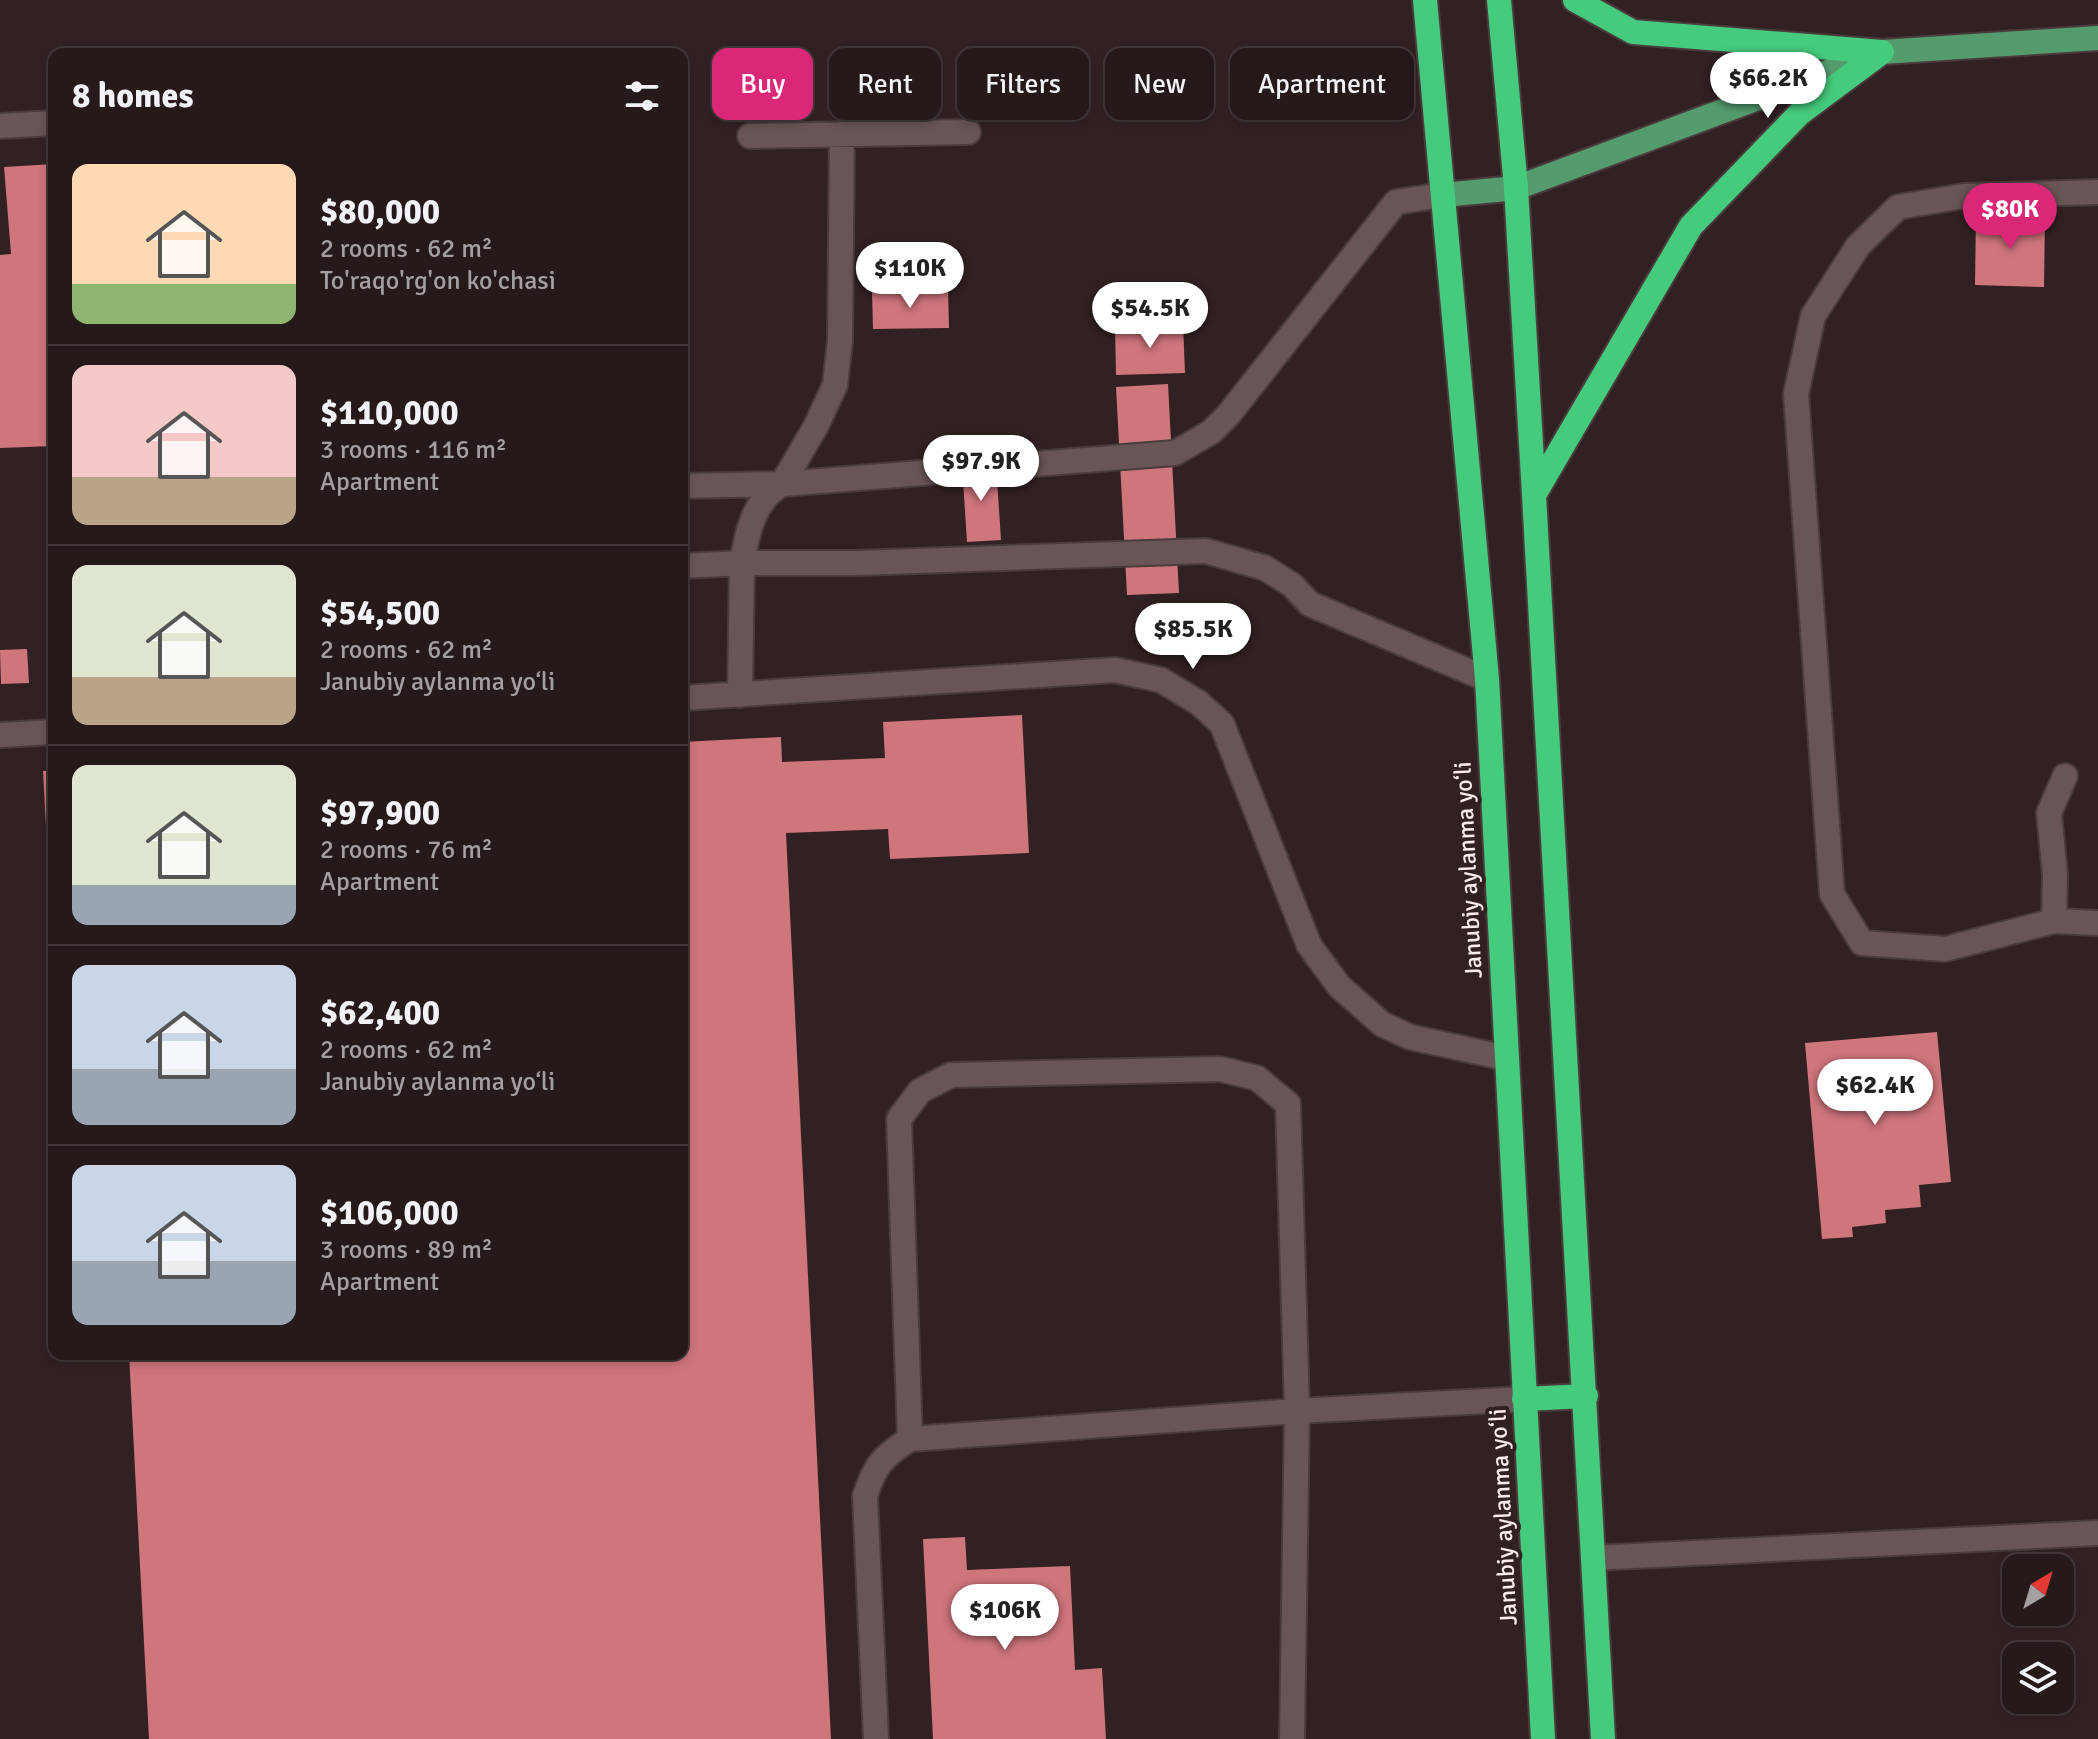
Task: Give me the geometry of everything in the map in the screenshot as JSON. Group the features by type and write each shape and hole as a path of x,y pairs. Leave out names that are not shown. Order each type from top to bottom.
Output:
{"highway":[{"name":"Janubiy aylanma yoʻli","path":"1425,0 1487,679 1543,1739"},
{"path":"1499,0 1516,188 1603,1739"},
{"path":"1575,0 1633,32 1882,52"},
{"path":"1534,495 1691,226 1800,113 1882,52"},
{"path":"1524,1399 1586,1396"}],"main road":[{"path":"1443,195 1516,188 1882,52 2098,38"}],"street":[{"path":"0,126 48,123"},
{"path":"750,136 968,132"},
{"path":"740,695 742,563 747,536 762,500 770,490 782,484 816,426 835,385 840,341 842,134"},
{"path":"2098,192 1964,196 1898,207 1858,246 1813,316 1796,394 1832,894 1862,943 1945,949 2054,921 2098,923"},
{"path":"688,486 782,484 1175,453 1211,432 1229,414 1396,202 1443,195"},
{"path":"688,566 1206,551 1265,568 1292,585 1310,604 1487,679"},
{"path":"688,698 1115,670 1161,680 1199,703 1222,724 1309,945 1339,986 1382,1024 1410,1037 1506,1058"},
{"path":"0,735 48,732"},
{"path":"2054,921 2055,875 2049,813 2065,776"},
{"path":"910,1439 899,1119 920,1091 951,1075 1220,1069 1257,1078 1288,1104 1297,1411 1292,1739"},
{"path":"876,1739 865,1496 873,1473 885,1455 910,1439 1297,1411 1524,1399"},
{"path":"1593,1558 2098,1533"}],"building":[{"path":"48,164 48,446 0,448 0,255 11,254 4,167"},
{"path":"1976,215 2045,217 2044,287 1975,285"},
{"path":"948,291 949,328 873,329 872,292"},
{"path":"1183,324 1185,373 1116,375 1115,326"},
{"path":"1168,384 1179,593 1127,595 1116,387"},
{"path":"996,464 1001,540 967,542 962,465"},
{"path":"27,649 29,683 1,684 0,650"},
{"path":"1022,715 1029,853 890,859 888,829 786,833 831,1739 149,1739 129,1360 688,1360 688,742 781,737 782,762 885,758 883,722"},
{"path":"43,771 48,771 48,864"},
{"path":"1937,1032 1951,1182 1919,1185 1921,1207 1885,1210 1886,1223 1852,1227 1853,1237 1822,1239 1805,1043"},
{"path":"965,1537 967,1570 1070,1566 1075,1670 1102,1668 1106,1739 933,1739 923,1539"}]}
